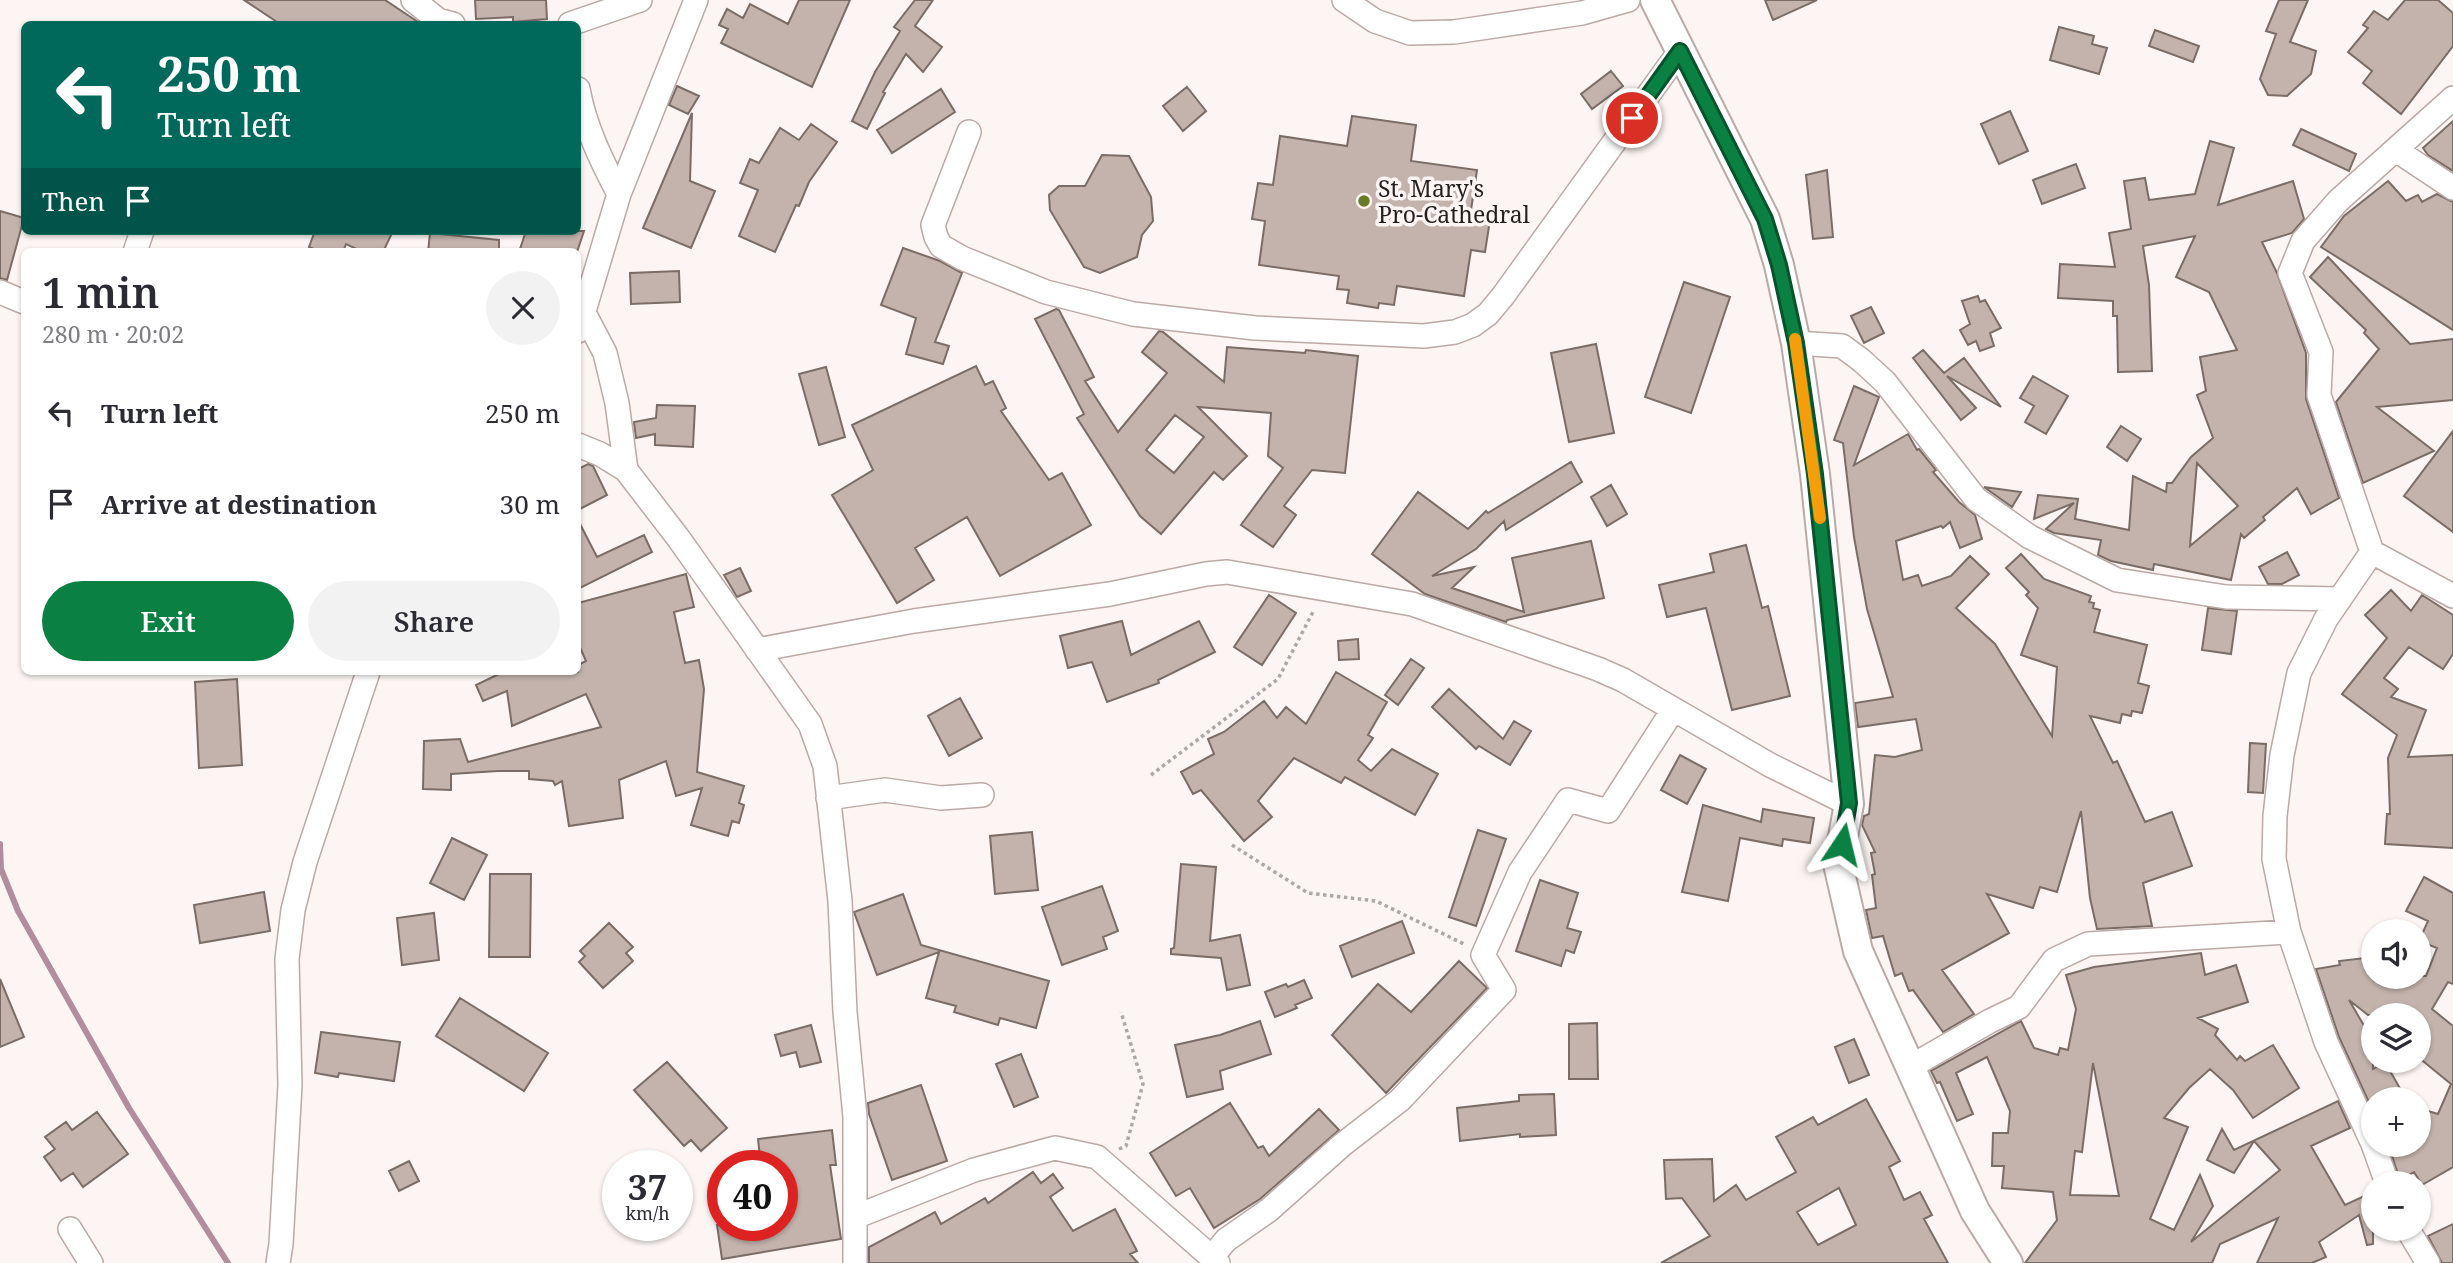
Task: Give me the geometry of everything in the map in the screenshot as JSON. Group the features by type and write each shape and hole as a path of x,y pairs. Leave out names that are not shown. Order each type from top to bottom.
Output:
{"street":[{"path":"412,0 442,21"},
{"path":"579,21 640,0"},
{"path":"581,318 619,194 696,0"},
{"path":"1344,0 1375,20 1410,33 1454,32 1557,17 1628,0"},
{"path":"1655,0 1765,219 1779,265 1796,343 1815,474 1849,803 1838,864 1858,951 1975,1211 2008,1263"},
{"path":"970,132 933,225 941,246 962,258 1046,292 1133,314 1255,328 1424,336 1455,332 1473,325 1488,314 1680,51"},
{"path":"2453,98 2338,201 2303,241 2290,273 2321,352 2319,395 2372,552 2453,596"},
{"path":"581,108 598,155 619,194"},
{"path":"2396,150 2453,188"},
{"path":"0,292 21,301"},
{"path":"581,322 605,352 618,403 626,470"},
{"path":"1796,343 1842,346 1852,353 1885,382 1976,499 2030,537 2118,580 2226,597 2340,599"},
{"path":"581,446 626,470 679,539 810,724 825,766 840,901 845,1012 855,1117 855,1263"},
{"path":"2361,1118 2326,1042 2289,932 2274,859 2275,816 2282,755 2299,673 2326,619 2372,552"},
{"path":"757,650 914,621 1110,594 1206,573 1227,572 1412,604 1574,660 1622,680 1770,765 1849,803"},
{"path":"278,1263 290,1085 288,959 293,911 305,862 368,675"},
{"path":"855,1217 974,1170 1055,1148 1097,1157 1215,1260 1226,1240 1269,1210 1342,1145 1400,1100 1504,990 1483,955 1520,872 1568,800 1608,811 1673,710"},
{"path":"828,798 885,790 940,798 982,795"},
{"path":"1910,1067 2019,1007 2054,960 2088,944 2289,932"},
{"path":"70,1230 91,1263"},
{"path":"2415,1241 2428,1263"}],"path":[{"path":"1151,775 1278,679 1325,589"},
{"path":"1232,845 1308,893 1376,901 1483,955"},
{"path":"1097,1157 1126,1146 1143,1084 1121,1012"}],"building":[{"path":"244,0 385,0 416,21 276,21"},
{"path":"475,0 546,0 547,19 476,19"},
{"path":"799,0 850,0 812,87 721,43 728,29 719,25 727,9 743,18 750,4 788,24"},
{"path":"915,0 933,0 915,26 942,47 923,72 906,54 883,92 885,93 867,129 852,121 875,72 900,31 894,27"},
{"path":"1765,0 1817,0 1773,20"},
{"path":"2279,0 2308,0 2290,42 2316,51 2311,74 2287,96 2268,95 2260,79 2276,34 2266,31"},
{"path":"2405,0 2438,0 2453,13 2453,46 2401,114 2363,83 2372,71 2348,52 2368,28 2363,25 2374,11 2388,20"},
{"path":"2059,27 2094,36 2092,44 2107,48 2099,74 2050,60"},
{"path":"2155,30 2199,46 2193,62 2149,46"},
{"path":"1611,71 1623,86 1592,109 1581,94"},
{"path":"677,86 699,96 688,114 669,105"},
{"path":"1187,87 1206,111 1183,131 1163,106"},
{"path":"941,89 955,112 892,153 877,130"},
{"path":"2010,111 2028,151 1999,164 1981,124"},
{"path":"692,113 690,181 715,191 691,248 643,228"},
{"name":"St. Mary's Pro-Cathedral","path":"1352,116 1416,125 1411,161 1477,170 1470,217 1490,220 1485,252 1471,250 1464,296 1397,286 1394,305 1379,303 1378,308 1347,303 1349,290 1337,289 1339,276 1259,265 1265,221 1252,219 1258,183 1273,185 1280,136 1347,146"},
{"path":"2453,121 2453,171 2428,155 2423,148"},
{"path":"811,124 837,142 809,182 799,206 796,205 775,252 739,236 758,190 740,183 750,159 759,163 780,128 799,140"},
{"path":"2301,129 2356,154 2349,171 2293,145"},
{"path":"2210,141 2234,148 2218,205 2293,181 2304,219 2292,233 2262,242 2277,273 2306,353 2306,399 2339,498 2311,514 2297,488 2263,517 2265,520 2244,538 2241,534 2231,580 2154,564 2153,570 2111,561 2098,555 2101,540 2054,533 2046,529 2074,503 2034,519 2038,495 2078,499 2075,519 2129,530 2133,476 2166,492 2167,483 2172,483 2191,457 2213,438 2197,395 2206,391 2200,357 2237,350 2209,292 2176,277 2195,236 2143,246 2149,285 2152,371 2118,372 2117,316 2113,316 2113,301 2058,298 2060,264 2115,267 2109,233 2131,229 2124,181 2145,178 2149,200 2195,194","holes":["2197,463 2238,506 2190,546"]},
{"path":"1102,155 1129,156 1151,197 1153,221 1142,235 1137,257 1100,273 1084,267 1050,210 1049,195 1059,186 1085,186"},
{"path":"2076,164 2085,188 2042,204 2033,180"},
{"path":"1827,170 1833,237 1813,239 1806,175"},
{"path":"2388,181 2406,201 2418,195 2422,202 2437,194 2453,202 2453,330 2321,247 2344,216"},
{"path":"0,211 21,217 21,229 7,280 0,278"},
{"path":"581,231 584,231 578,248 520,248 525,235 581,235"},
{"path":"314,235 391,235 385,248 354,248 346,244 344,248 309,247"},
{"path":"430,235 499,240 499,248 428,248"},
{"path":"903,248 940,261 962,273 935,342 949,346 943,364 906,354 916,318 881,305"},
{"path":"2328,257 2410,344 2453,339 2453,400 2377,407 2434,451 2363,483 2336,402 2379,349 2364,333 2366,330 2310,277"},
{"path":"679,271 680,302 631,304 630,273"},
{"path":"1684,282 1730,297 1691,413 1645,397"},
{"path":"1978,296 1980,302 1985,300 2001,328 1990,333 1994,346 1980,351 1976,341 1968,345 1960,330 1970,324 1962,301"},
{"path":"1871,307 1884,333 1864,343 1851,316"},
{"path":"1059,310 1094,377 1085,381 1118,432 1167,373 1142,352 1159,331 1224,382 1227,347 1305,353 1306,350 1358,356 1345,473 1312,470 1284,506 1296,515 1273,547 1241,525 1283,468 1268,456 1271,413 1198,407 1247,456 1223,480 1214,472 1161,534 1140,516 1077,418 1084,414 1035,319","holes":["1175,415 1204,437 1174,473 1146,450"]},
{"path":"1596,344 1614,433 1569,442 1551,353"},
{"path":"1923,350 1944,373 1964,358 2001,407 1947,376 1976,408 1961,420 1913,358"},
{"path":"976,366 985,385 993,381 1006,408 1001,411 1049,480 1062,473 1091,525 1000,576 967,517 915,548 934,580 897,603 832,495 873,470 852,425"},
{"path":"826,367 845,437 819,445 799,374"},
{"path":"2033,376 2068,396 2046,434 2025,422 2034,406 2020,398"},
{"path":"1854,386 1879,397 1854,465 1908,434 1917,450 1919,449 1936,470 1933,472 1959,502 1975,515 1982,539 1960,548 1950,522 1943,528 1941,526 1896,541 1903,580 1918,575 1922,586 1951,576 1970,556 1989,574 1956,608 1995,644 2052,736 2057,667 2021,655 2038,608 2026,595 2029,592 2006,568 2021,554 2044,579 2091,596 2089,602 2094,603 2093,608 2100,610 2094,632 2147,645 2138,683 2149,686 2142,713 2132,711 2131,716 2122,714 2120,723 2090,716 2113,763 2117,761 2145,822 2172,812 2192,866 2143,883 2152,926 2097,929 2090,898 2081,811 2057,892 2040,887 2033,908 1987,894 2009,933 1942,970 1974,1014 1943,1032 1913,990 1909,991 1902,973 1895,976 1883,936 1872,938 1866,910 1876,908 1871,853 1875,852 1862,825 1864,816 1869,814 1875,755 1895,757 1922,750 1916,719 1858,727 1855,703 1893,697 1867,609 1854,537 1843,443 1834,440"},
{"path":"657,405 695,406 693,447 655,445 655,434 636,438 634,422 656,418"},
{"path":"2121,426 2141,439 2127,461 2107,447"},
{"path":"2453,431 2453,532 2404,496"},
{"path":"1571,462 1582,482 1506,530 1504,521 1476,549 1432,576 1474,567 1452,588 1524,612 1512,558 1591,541 1604,598 1506,622 1425,594 1372,554 1418,492 1468,529 1486,511 1488,513"},
{"path":"588,464 593,466 607,495 581,508 581,468"},
{"path":"1611,485 1627,514 1607,526 1591,497"},
{"path":"1984,487 2021,492 2012,507"},
{"path":"581,526 597,557 644,535 652,552 581,588"},
{"path":"1746,545 1762,608 1768,606 1790,696 1732,710 1706,608 1667,617 1659,585 1714,572 1710,554"},
{"path":"2287,552 2299,575 2282,584 2268,584 2259,567"},
{"path":"740,568 751,591 737,597 724,575"},
{"path":"686,574 694,607 674,612 685,663 699,660 704,689 697,772 744,786 739,803 744,805 739,823 732,821 728,836 691,825 702,788 676,796 666,761 619,780 623,818 569,826 562,781 555,785 553,781 529,779 529,771 451,774 451,790 423,789 424,741 460,739 468,762 601,727 586,694 512,726 507,691 483,701 476,685 497,675 581,675 581,664 586,661 581,650 581,602"},
{"path":"2391,590 2411,611 2422,595 2453,615 2453,654 2443,669 2409,647 2384,678 2398,689 2391,697 2426,710 2408,757 2453,755 2453,848 2385,844 2387,814 2390,814 2388,758 2397,735 2342,694 2387,638 2365,615"},
{"path":"1269,595 1296,613 1262,665 1234,647"},
{"path":"2208,608 2237,611 2231,654 2202,650"},
{"path":"1122,621 1131,655 1199,621 1215,652 1158,680 1159,683 1107,702 1092,662 1068,668 1060,636"},
{"path":"1358,639 1359,659 1339,660 1338,641"},
{"path":"1411,659 1424,668 1398,705 1385,695"},
{"path":"1336,672 1387,702 1368,735 1373,738 1358,760 1371,771 1392,749 1438,774 1415,815 1345,777 1341,783 1294,758 1258,801 1272,817 1244,841 1201,790 1193,794 1181,772 1214,754 1208,739 1224,732 1264,701 1277,718 1286,707 1306,724"},
{"path":"237,679 242,765 199,768 195,682"},
{"path":"1449,689 1503,739 1514,721 1531,731 1510,765 1479,746 1476,749 1432,707"},
{"path":"960,698 982,738 949,756 928,716"},
{"path":"2250,743 2266,744 2263,793 2248,792"},
{"path":"1680,755 1706,769 1687,804 1661,790"},
{"path":"1703,805 1761,822 1763,809 1814,818 1810,843 1783,839 1782,846 1740,838 1728,901 1682,892"},
{"path":"1478,830 1506,839 1476,926 1449,917"},
{"path":"1032,832 1038,890 995,894 990,836"},
{"path":"452,838 487,855 464,900 430,883"},
{"path":"1181,864 1216,867 1210,941 1240,935 1250,985 1227,990 1221,958 1171,954 1171,949 1174,948"},
{"path":"490,874 531,874 530,957 489,957"},
{"path":"2424,877 2453,893 2453,984 2448,982 2432,1009 2453,1026 2453,1167 2431,1180 2431,1171 2397,1171 2392,1157 2431,1157 2431,1112 2438,1114 2451,1084 2431,1068 2431,1003 2361,1003 2361,1009 2349,1000 2361,1020 2361,1073 2391,1073 2399,1087 2362,1087 2339,1037 2316,969 2340,965 2339,961 2361,958 2361,989 2431,989 2431,963 2437,948 2431,946 2431,919 2424,919 2406,911"},
{"path":"1540,880 1578,893 1567,928 1581,932 1574,953 1566,950 1561,966 1516,951"},
{"path":"1102,886 1118,931 1103,937 1107,949 1062,965 1042,907"},
{"path":"264,892 270,931 200,943 194,905"},
{"path":"903,894 921,945 1049,981 1036,1028 1000,1018 998,1025 954,1012 956,1006 926,998 939,952 877,975 854,912"},
{"path":"434,913 439,960 402,965 397,918"},
{"path":"1402,921 1414,953 1352,977 1340,946"},
{"path":"609,923 633,947 626,953 633,961 603,988 579,962 585,956 580,951"},
{"path":"2201,953 2205,975 2236,965 2248,1002 2198,1018 2218,1029 2215,1035 2237,1060 2240,1056 2245,1061 2273,1045 2299,1088 2253,1118 2233,1090 2210,1069 2189,1088 2164,1118 2188,1127 2150,1219 2174,1230 2200,1175 2213,1206 2191,1242 2280,1170 2254,1141 2234,1173 2207,1160 2222,1129 2234,1150 2338,1101 2350,1128 2311,1146 2345,1205 2361,1198 2361,1222 2359,1215 2319,1242 2326,1257 2312,1263 2257,1263 2278,1218 2220,1244 2212,1263 2025,1263 2057,1220 2053,1192 2002,1188 2004,1166 1992,1166 1993,1133 2008,1133 2010,1111 1987,1057 1956,1073 1973,1114 1957,1121 1940,1082 1937,1083 1931,1071 2021,1021 2034,1048 2058,1055 2060,1048 2068,1050 2076,1009 2066,975 2094,967","holes":["2093,1063 2119,1196 2070,1195 2075,1151 2082,1152"]},
{"path":"1459,961 1487,988 1386,1093 1332,1035 1378,984 1411,1012"},
{"path":"0,979 24,1037 0,1047"},
{"path":"1304,980 1312,998 1275,1017 1265,992"},
{"path":"460,998 548,1053 524,1091 436,1036"},
{"path":"1260,1021 1271,1054 1220,1071 1223,1089 1187,1097 1175,1045 1220,1035"},
{"path":"1597,1023 1598,1079 1569,1079 1569,1024"},
{"path":"811,1025 821,1062 800,1067 796,1052 781,1056 775,1035"},
{"path":"321,1032 400,1042 394,1081 339,1073 338,1077 315,1073"},
{"path":"1854,1039 1869,1075 1849,1083 1835,1047"},
{"path":"1021,1054 1038,1097 1014,1107 996,1064"},
{"path":"667,1062 727,1128 701,1151 691,1140 684,1146 634,1090"},
{"path":"921,1085 947,1161 892,1180 869,1114 868,1103"},
{"path":"1554,1094 1556,1135 1520,1137 1520,1134 1460,1141 1457,1108 1519,1101 1519,1095"},
{"path":"1866,1099 1900,1161 1889,1167 1904,1200 1920,1192 1932,1215 1924,1219 1948,1263 1661,1263 1710,1236 1682,1198 1666,1199 1664,1160 1712,1159 1714,1201 1736,1185 1746,1200 1796,1172 1776,1137 1813,1117 1818,1125","holes":["1839,1188 1856,1225 1818,1245 1797,1212"]},
{"path":"1230,1103 1258,1148 1263,1146 1269,1156 1319,1109 1339,1130 1260,1199 1214,1228 1190,1188 1176,1196 1150,1153"},
{"path":"97,1112 128,1154 83,1187 73,1173 61,1181 44,1157 55,1149 45,1137 66,1122 72,1130"},
{"path":"832,1130 836,1165 830,1165 841,1239 722,1259 719,1241 798,1241 798,1150 759,1150 758,1139"},
{"path":"409,1161 419,1181 399,1191 389,1171"},
{"path":"1033,1172 1041,1183 1053,1174 1063,1188 1050,1197 1073,1231 1115,1209 1137,1251 1130,1254 1138,1263 869,1263 869,1247 935,1212 941,1224 985,1198 988,1203"},
{"path":"2453,1224 2453,1263 2442,1263 2431,1241 2431,1235"}],"waterway":[{"path":"0,844 1,869 18,911 129,1108 228,1263"}],"slow traffic":[{"path":"1795,339 1820,518"}],"place":[{"name":"St. Mary's Pro-Cathedral","path":"1364,201"}],"route":[{"path":"1632,118 1680,51 1765,219 1779,265 1796,343 1815,474 1849,803 1842,844"}]}
